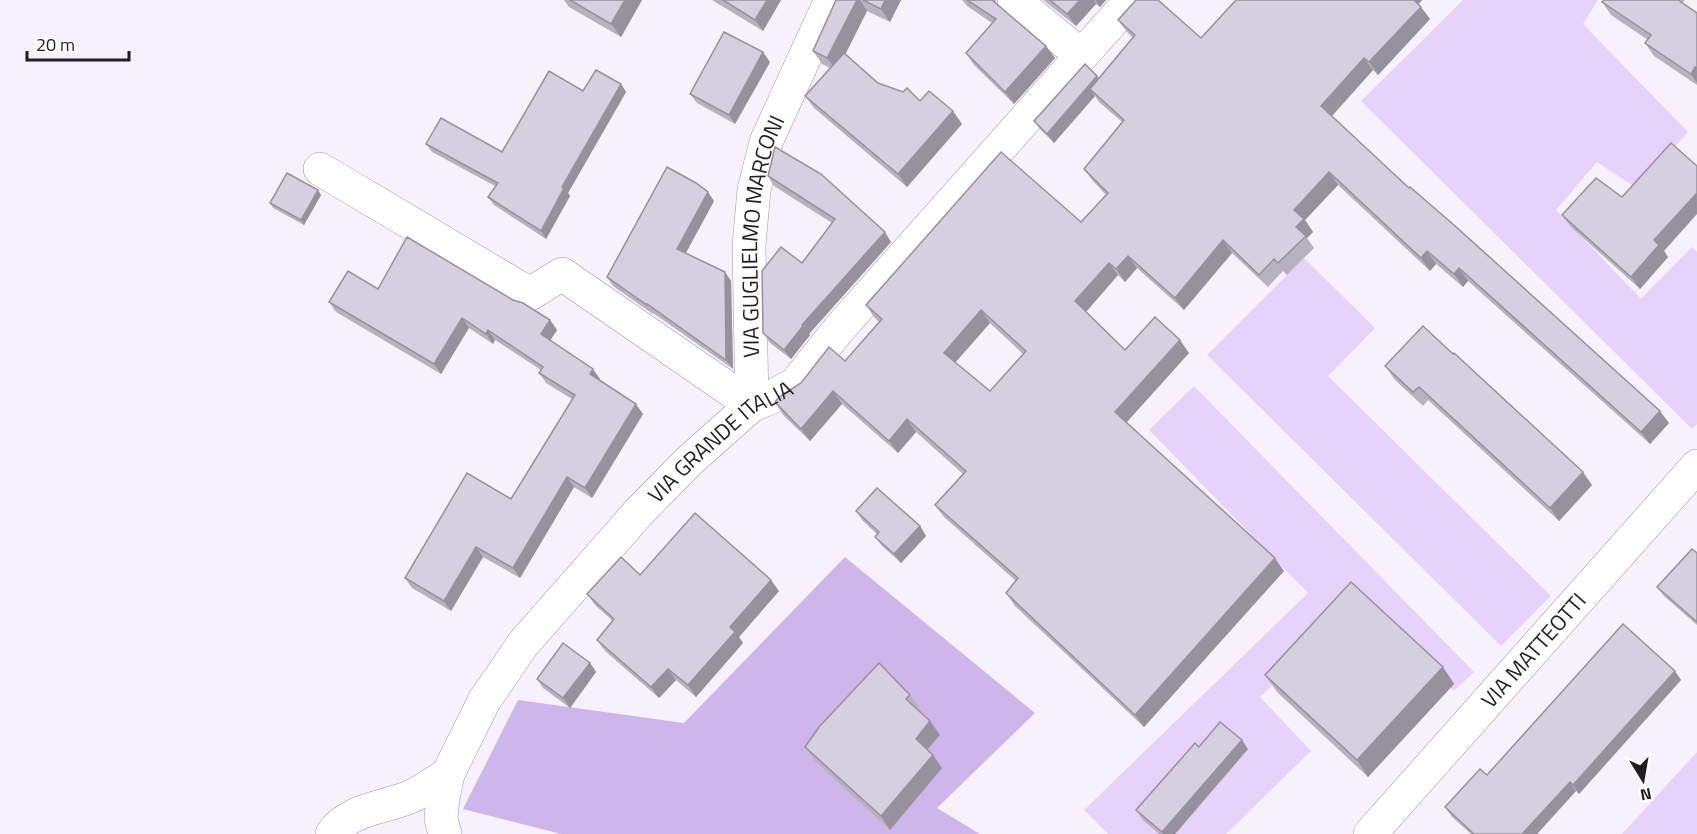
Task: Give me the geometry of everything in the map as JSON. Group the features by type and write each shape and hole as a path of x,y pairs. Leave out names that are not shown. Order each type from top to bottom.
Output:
{"street":[{"name":"VIA GUGLIELMO MARCONI","path":"752,405 749,245 754,190 766,142 831,0"},
{"path":"1014,0 1082,55"},
{"name":"VIA GRANDE ITALIA","path":"444,834 441,819 448,774 484,701 523,644 645,506 689,461 752,405 795,384 839,329 1131,0"},
{"name":"VIA GUGLIELMO MARCONI","path":"320,169 530,294 562,274 752,405"},
{"name":"VIA MATTEOTTI","path":"1370,834 1697,466"},
{"path":"332,834 343,822 370,809 410,797 448,774"}],"shaded area":[{"path":"1463,0 1598,0 1583,24 1688,132 1638,189 1597,162 1556,210 1641,299 1692,247 1697,252 1697,424 1692,429 1361,101"},
{"path":"1304,258 1375,328 1328,376 1551,596 1501,646 1207,355"},
{"path":"1194,386 1474,672 1454,691 1362,598 1260,697 1311,751 1226,834 1108,834 1084,810 1308,593 1149,430"},
{"path":"845,557 1035,713 937,808 980,834 561,834 463,809 518,700 684,723"},
{"path":"1697,752 1697,834 1622,834"}],"building":[{"path":"570,0 625,0 611,24"},
{"path":"723,0 767,0 755,20"},
{"path":"836,0 857,0 827,58 813,51"},
{"path":"863,0 885,0 881,9"},
{"path":"967,0 992,0 1046,46 1005,92 966,53 996,19"},
{"path":"1050,0 1080,0 1067,14"},
{"path":"1136,0 1158,0 1201,38 1236,0 1414,0 1421,7 1369,62 1364,58 1321,106 1409,188 1454,225 1660,411 1641,432 1459,268 1454,274 1427,251 1421,258 1329,172 1294,210 1304,219 1296,227 1306,236 1278,263 1274,259 1259,275 1223,240 1175,298 1128,256 1116,269 1109,263 1075,301 1125,350 1155,317 1180,340 1115,412 1275,558 1135,715 1006,593 1018,578 935,505 966,471 907,419 889,441 833,391 801,429 775,402 801,383 829,347 845,361 882,319 866,305 1001,152 1081,222 1108,193 1084,169 1124,120 1090,89 1135,35 1118,20","holes":["981,310 1026,351 990,391 944,353"]},
{"path":"1604,0 1678,0 1697,13 1697,69 1695,67 1691,74 1645,43 1651,35 1602,2"},
{"path":"724,32 763,52 729,115 690,94"},
{"path":"844,53 878,83 903,92 907,88 920,101 929,91 953,111 898,174 805,96"},
{"path":"1085,64 1097,76 1047,134 1034,121"},
{"path":"596,70 621,84 562,187 564,188 541,231 488,197 498,183 426,144 441,118 502,152 549,71 583,91"},
{"path":"1671,143 1697,166 1697,193 1654,240 1659,245 1631,277 1562,215 1596,178 1622,197"},
{"path":"775,147 821,174 885,232 802,325 784,350 763,333 762,271 781,247 802,263 835,219 768,176"},
{"path":"667,167 708,192 677,249 725,272 726,360 607,277"},
{"path":"287,173 318,190 301,220 270,203"},
{"path":"407,237 550,320 541,334 593,369 590,374 636,404 585,488 567,477 513,568 476,547 444,601 405,578 467,473 511,499 575,395 539,373 543,367 488,330 486,334 462,318 434,364 329,302 348,271 378,289"},
{"path":"1423,326 1583,472 1550,508 1419,387 1413,392 1385,366"},
{"path":"877,488 920,526 894,554 875,537 879,532 856,511"},
{"path":"695,513 771,580 730,627 735,632 688,685 668,669 651,687 597,640 614,619 587,594 621,557 640,575"},
{"path":"1692,549 1697,553 1697,622 1657,587"},
{"path":"1351,582 1443,667 1357,760 1265,675"},
{"path":"1623,624 1675,671 1573,785 1570,782 1522,834 1474,834 1445,807 1480,769 1487,775"},
{"path":"563,643 590,663 563,698 537,679"},
{"path":"879,663 910,695 906,699 930,721 916,739 933,755 881,816 805,747 819,727"},
{"path":"1220,722 1242,740 1162,832 1136,810 1195,743 1199,747"}]}
